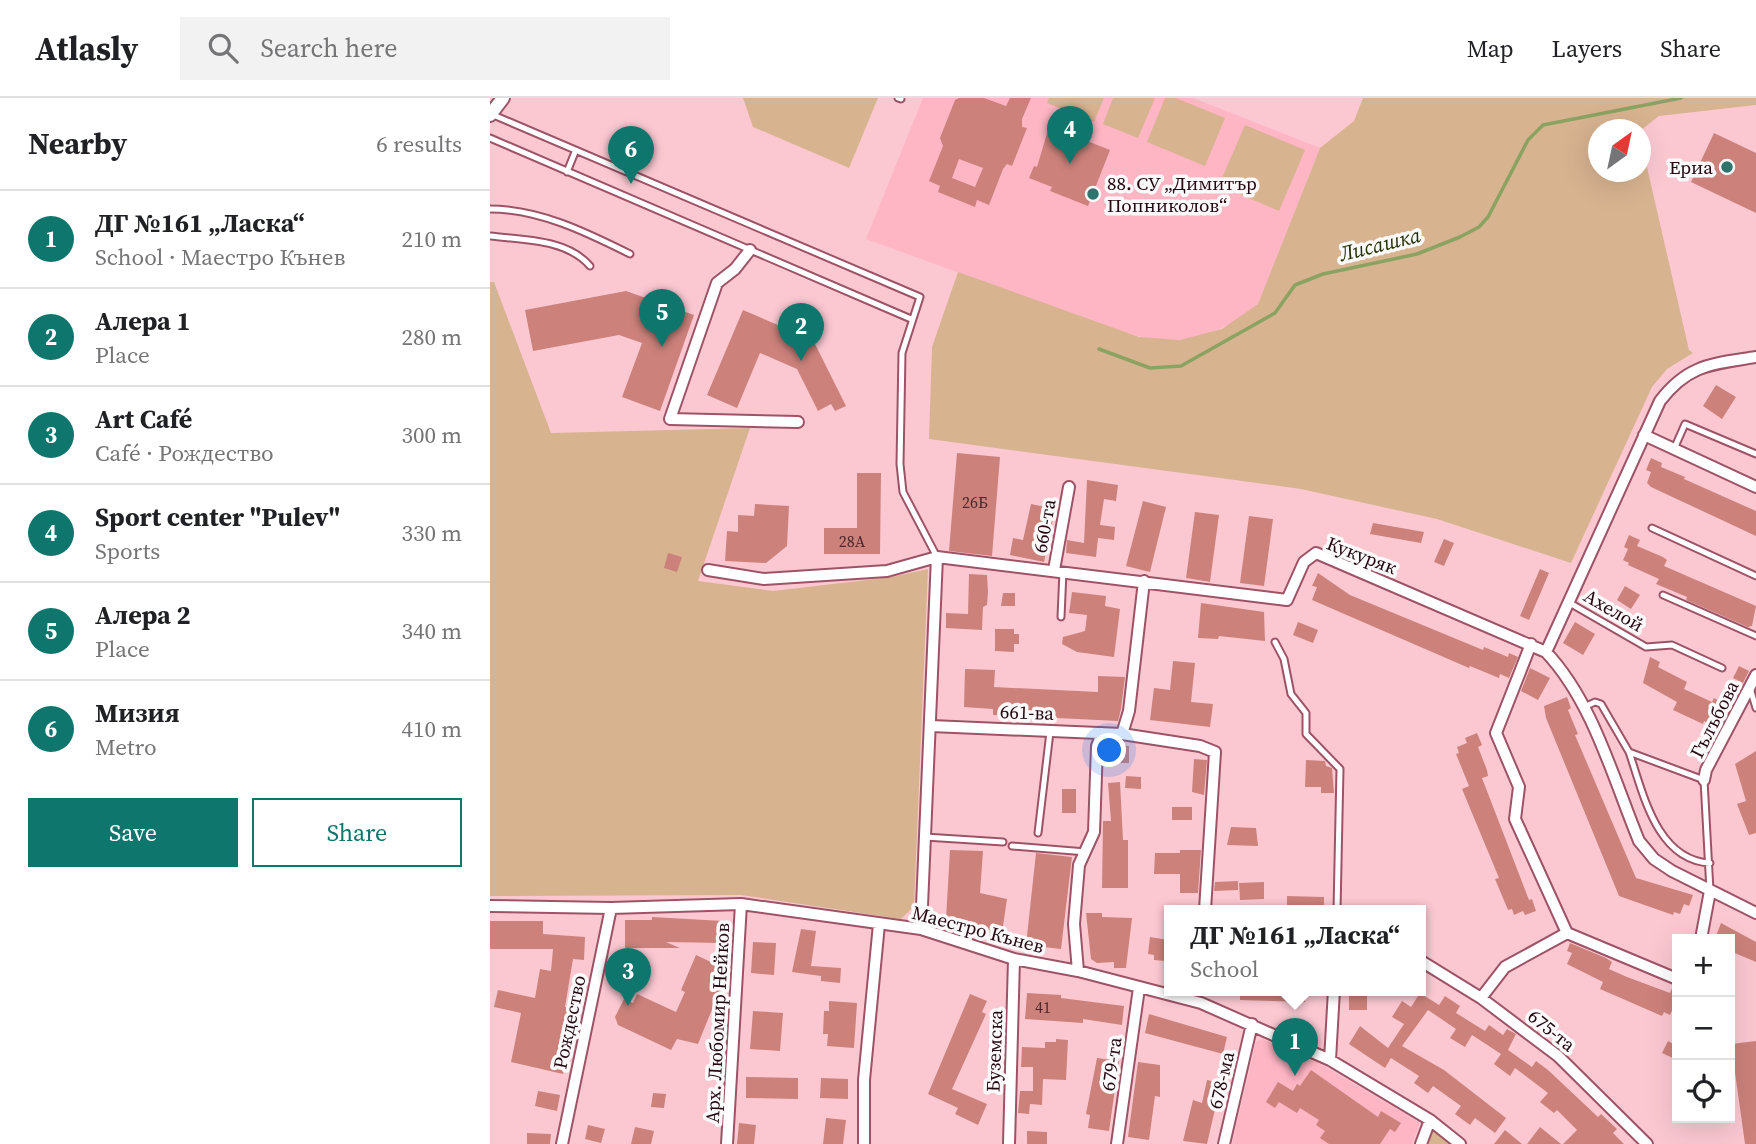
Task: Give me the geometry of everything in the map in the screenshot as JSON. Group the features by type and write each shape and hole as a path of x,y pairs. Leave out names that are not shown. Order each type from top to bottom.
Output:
{"street":[{"path":"490,115 503,98"},
{"path":"750,250 735,269 717,284 670,419 798,422"},
{"path":"1546,652 1660,401 1673,383 1701,366 1756,357"},
{"path":"1644,435 1756,487"},
{"name":"660-та","path":"1059,570 1069,487"},
{"name":"Кукуряк","path":"708,570 764,579 887,571 937,557 1287,600 1304,562 1316,553 1531,643 1546,652 1564,671 1584,707 1639,841 1654,859 1756,913"},
{"path":"920,929 937,557"},
{"path":"1122,734 1129,711 1144,581"},
{"path":"1531,643 1497,726 1496,738 1520,786 1515,819 1567,933 1672,977"},
{"name":"Гълъбова","path":"1704,780 1706,770 1756,675"},
{"name":"661-ва","path":"931,726 1122,734 1200,746 1215,752 1205,905"},
{"path":"1078,971 1074,924 1079,865 1094,832 1097,746 1102,733"},
{"path":"1702,934 1710,891"},
{"name":"Маестро Кънев","path":"490,906 611,908 741,904 920,929 1014,959 1078,971 1164,994"},
{"name":"Арх. Любомир Нейков","path":"727,1144 741,904"},
{"name":"Рождество","path":"562,1144 611,908"},
{"path":"864,1144 864,1080 879,924"},
{"path":"1481,998 1505,967 1567,933"},
{"name":"Буземска","path":"1009,1144 1014,959"},
{"name":"675-та","path":"1426,964 1481,998 1558,1056 1647,1144"},
{"name":"679-та","path":"1117,1144 1139,988"},
{"name":"Маестро Кънев","path":"1172,996 1201,1003 1331,1060 1430,1120 1460,1144"},
{"path":"1201,1003 1202,996"},
{"path":"1331,1060 1334,996"},
{"name":"678-ма","path":"1224,1144 1252,1024"},
{"path":"1421,1144 1430,1120"}],"lane":[{"path":"490,115 920,297 902,353 900,464 903,492 937,557"},
{"path":"490,138 911,319"},
{"path":"568,172 575,152"},
{"path":"490,209 519,209 594,236 630,254"},
{"path":"490,236 543,242 580,254 590,266"},
{"path":"1674,449 1685,424 1756,454"},
{"path":"1652,528 1756,576"},
{"path":"1059,570 1061,617"},
{"path":"1663,595 1756,636"},
{"name":"Ахелой","path":"1568,602 1646,646 1672,645 1722,668"},
{"path":"1275,642 1284,659 1291,694 1306,713 1306,734 1340,769 1337,905"},
{"path":"1750,687 1756,708"},
{"path":"1584,707 1595,702 1601,704 1629,752 1656,826 1666,840 1695,860 1710,863"},
{"path":"1038,833 1050,731"},
{"path":"1629,752 1704,780 1710,891"},
{"path":"925,837 1003,842"},
{"path":"1012,846 1086,852"}],"shaded area":[{"path":"743,98 878,98 849,168 753,127"},
{"name":"88. СУ „Димитър Попниколов“","path":"923,98 1193,98 1320,148 1258,304 1235,322 1208,334 1180,340 1152,339 1125,333 866,239"},
{"path":"1049,98 1104,98 1094,122 1047,103"},
{"path":"1113,98 1155,98 1138,138 1103,124"},
{"path":"1165,98 1176,98 1225,118 1205,166 1147,142"},
{"path":"1363,98 1756,98 1756,105 1659,116 1651,122 1651,119 1588,119 1588,182 1650,182 1689,350 1693,353 1667,369 1652,387 1571,563 1437,519 1301,489 929,439 932,347 958,272 1139,337 1180,340 1222,329 1258,304 1320,148 1354,121"},
{"path":"1245,125 1305,150 1279,211 1219,185"},
{"path":"490,282 494,282 551,433 750,428 698,581 773,591 892,577 928,569 914,906 901,919 741,895 490,896"},
{"path":"1262,1039 1312,1059 1420,1123 1412,1144 1232,1144 1256,1042"},
{"path":"1430,1120 1460,1144 1421,1144"}],"building":[{"path":"984,98 1006,106 1010,98 1031,98 1022,119 1022,127 1027,128 1012,166 1007,164 1003,169 989,205 977,200 975,207 938,192 940,186 929,181 943,146 940,138 955,100","holes":["959,159 983,168 975,187 952,178"]},
{"path":"1048,130 1071,139 1072,135 1110,150 1088,206 1050,191 1052,187 1029,178 1034,166 1037,167"},
{"name":"Ериа","path":"1714,133 1756,153 1756,213 1691,182"},
{"path":"626,291 694,315 660,411 622,397 642,343 619,335 533,351 525,310"},
{"path":"743,310 813,340 846,406 835,411 831,404 818,411 797,369 760,353 737,408 707,395"},
{"path":"1716,385 1736,397 1722,419 1703,406"},
{"path":"957,453 1000,457 992,556 949,551"},
{"path":"1651,458 1662,463 1661,467 1685,477 1684,479 1756,511 1756,536 1651,487 1647,483 1651,472 1646,470"},
{"path":"857,473 881,473 880,554 824,554 824,528 857,528"},
{"path":"1087,480 1118,485 1116,501 1104,499 1100,525 1115,527 1114,540 1098,538 1096,557 1066,553 1067,540 1084,543"},
{"path":"1143,501 1166,507 1150,572 1126,566"},
{"path":"755,504 789,506 787,546 766,563 725,561 727,531 738,532 738,515 754,516"},
{"path":"1031,504 1055,509 1044,562 1010,555 1013,538 1023,540"},
{"path":"1195,512 1219,515 1210,582 1186,578"},
{"path":"1249,516 1273,519 1264,586 1240,583"},
{"path":"1373,523 1424,532 1421,543 1370,534"},
{"path":"1629,535 1640,540 1637,546 1667,560 1664,566 1756,606 1752,626 1748,627 1686,600 1687,597 1656,584 1659,579 1628,565 1629,563 1623,560 1628,549 1624,547"},
{"path":"1444,539 1454,543 1444,566 1434,562"},
{"path":"668,553 682,557 677,572 664,568"},
{"path":"1540,569 1549,573 1529,620 1520,616"},
{"path":"1318,573 1350,595 1483,650 1484,647 1508,657 1509,653 1518,657 1509,678 1500,674 1499,678 1470,666 1469,668 1312,600 1317,587 1312,586"},
{"path":"969,574 987,575 987,605 983,607 982,630 946,628 946,613 968,614"},
{"path":"1625,586 1640,595 1631,609 1617,600"},
{"path":"1072,592 1106,596 1105,606 1120,609 1114,657 1077,652 1062,644 1063,637 1085,631 1087,615 1069,613"},
{"path":"1003,593 1015,593 1015,606 1001,606"},
{"path":"1201,603 1264,612 1265,641 1219,636 1218,639 1198,638"},
{"path":"1298,622 1318,630 1313,643 1293,635"},
{"path":"1575,622 1595,634 1583,655 1563,643"},
{"path":"995,629 1014,629 1014,634 1019,634 1019,644 1014,644 1014,652 995,651"},
{"path":"1650,657 1660,662 1658,667 1687,682 1684,689 1712,702 1714,698 1725,704 1720,716 1715,714 1710,724 1704,721 1703,724 1673,710 1677,702 1643,683"},
{"path":"1173,661 1195,663 1191,702 1213,704 1210,727 1150,720 1154,688 1170,690"},
{"path":"1739,666 1749,671 1743,683 1733,678"},
{"path":"1530,668 1550,678 1538,700 1521,691"},
{"path":"965,669 995,670 994,687 1098,692 1098,676 1125,677 1118,721 993,715 993,709 964,707"},
{"path":"1567,697 1571,708 1568,710 1578,734 1575,735 1636,878 1693,895 1689,906 1684,904 1680,914 1674,912 1673,915 1619,896 1546,718 1544,706"},
{"path":"1477,733 1482,745 1478,747 1488,776 1482,778 1529,900 1532,899 1536,911 1525,915 1523,911 1514,915 1512,909 1508,910 1495,879 1499,878 1462,789 1469,786 1456,754 1459,753 1457,747 1467,743 1465,738"},
{"path":"1113,745 1129,746 1129,763 1113,763"},
{"path":"1756,751 1756,833 1749,835 1737,804 1746,801 1735,764"},
{"path":"1194,759 1207,760 1204,795 1192,792"},
{"path":"1306,760 1325,761 1326,766 1332,768 1334,793 1321,793 1321,787 1305,787"},
{"path":"1126,776 1141,777 1141,789 1125,788"},
{"path":"1120,782 1123,840 1128,840 1128,888 1102,888 1103,821 1111,821 1108,783"},
{"path":"1062,789 1076,789 1076,813 1062,813"},
{"path":"1172,807 1192,807 1192,820 1172,820"},
{"path":"1231,827 1256,828 1258,846 1227,845"},
{"path":"950,850 983,851 980,893 1007,899 1002,933 946,919"},
{"path":"1180,850 1201,850 1198,893 1180,893 1180,874 1154,874 1155,853 1180,853"},
{"path":"1036,853 1072,857 1061,949 1026,945"},
{"path":"1238,881 1238,890 1214,891 1215,882"},
{"path":"1264,882 1264,899 1240,900 1239,883"},
{"path":"1287,896 1324,897 1324,905 1287,905"},
{"path":"1086,913 1102,913 1102,917 1132,918 1126,968 1114,968 1114,962 1097,963 1091,959"},
{"path":"652,917 723,921 722,943 666,942 680,948 625,948 625,920 652,920"},
{"path":"490,921 543,921 543,934 585,937 584,960 573,959 565,1007 576,1009 563,1074 511,1062 521,1013 494,1007 498,990 535,998 540,969 551,971 553,949 490,949"},
{"path":"1721,923 1756,942 1756,962 1735,953 1735,934 1717,934"},
{"path":"801,929 816,931 811,966 841,968 840,983 821,981 821,976 792,972"},
{"path":"1150,937 1164,939 1164,961 1154,960 1154,955 1148,954"},
{"path":"753,942 776,943 774,975 751,973"},
{"path":"1570,943 1612,962 1609,969 1670,993 1672,988 1670,1015 1664,1012 1662,1016 1600,989 1603,982 1567,964 1572,953 1567,951"},
{"path":"696,955 728,970 698,1044 677,1039 671,1050 618,1025 615,1017 624,999 633,1003 637,994 676,1012 685,992 681,990"},
{"path":"1027,993 1061,995 1061,998 1124,1006 1122,1025 1083,1019 1083,1023 1025,1019"},
{"path":"970,994 987,1001 982,1012 986,1014 952,1089 987,1104 978,1125 955,1114 958,1108 928,1094"},
{"path":"1240,996 1306,996 1305,1002 1240,1000"},
{"path":"1349,996 1367,996 1367,1010 1349,1010"},
{"path":"1418,996 1425,996 1439,1005 1445,996 1460,1006 1456,1013 1485,1031 1489,1025 1503,1035 1507,1029 1516,1034 1508,1050 1532,1067 1536,1061 1548,1070 1598,1117 1601,1114 1617,1129 1613,1133 1624,1144 1563,1144 1577,1130 1557,1110 1554,1113 1540,1102 1548,1093 1515,1068 1510,1076 1494,1064 1501,1054 1472,1035 1465,1047 1450,1038 1456,1029 1428,1010 1402,1046 1444,1070 1506,1118 1495,1133 1475,1118 1470,1125 1455,1114 1461,1106 1433,1086 1428,1093 1414,1083 1419,1076 1391,1058 1385,1068 1349,1044 1360,1026 1388,1048 1404,1024 1392,1017 1402,1001 1411,1007"},
{"path":"829,1001 857,1003 854,1048 827,1046 828,1034 823,1034 824,1011 829,1011"},
{"path":"753,1011 783,1013 780,1051 750,1049"},
{"path":"1149,1014 1227,1037 1223,1054 1145,1033"},
{"path":"1056,1039 1068,1040 1066,1080 1043,1079 1042,1105 1030,1104 1029,1114 1018,1113 1020,1091 1033,1091 1033,1067 1021,1067 1022,1047 1045,1048 1045,1042 1056,1042"},
{"path":"1668,1041 1672,1043 1672,1058 1662,1053"},
{"path":"1756,1041 1756,1144 1745,1144 1735,1073 1735,1044"},
{"path":"1097,1058 1119,1061 1109,1131 1088,1128 1090,1115 1086,1114"},
{"path":"1138,1062 1160,1065 1160,1097 1155,1096 1149,1140 1128,1137"},
{"path":"1311,1070 1378,1117 1381,1111 1401,1123 1395,1132 1390,1129 1380,1144 1329,1144 1320,1138 1325,1131 1316,1125 1319,1120 1300,1108 1297,1113 1279,1102 1275,1108 1266,1102 1278,1082 1293,1091"},
{"path":"746,1077 798,1078 798,1099 746,1098"},
{"path":"821,1078 848,1079 848,1099 820,1098"},
{"path":"1207,1080 1221,1083 1207,1144 1183,1141 1193,1100 1202,1103"},
{"path":"538,1091 560,1095 557,1111 535,1106"},
{"path":"653,1093 666,1094 664,1108 651,1107"},
{"path":"826,1118 846,1120 843,1144 823,1144"},
{"path":"739,1123 756,1125 754,1144 737,1144"},
{"path":"588,1125 605,1129 601,1143 585,1139"},
{"path":"635,1127 654,1131 651,1144 631,1144"},
{"path":"1540,1127 1561,1144 1527,1144"},
{"path":"1505,1130 1522,1144 1494,1144"},
{"path":"1027,1131 1047,1132 1047,1144 1027,1144"},
{"path":"527,1133 551,1134 550,1144 527,1144"}],"waterway":[{"name":"Лисашка","path":"1099,349 1150,368 1181,366 1275,313 1295,285 1323,274 1417,254 1479,227 1488,217 1528,140 1543,125 1681,98"}],"place":[{"name":"Sport center \"Pulev\"","path":"1070,164"},
{"name":"Ериа","path":"1727,167"},
{"name":"Мизия","path":"631,184"},
{"name":"88. СУ „Димитър Попниколов“","path":"1093,194"},
{"name":"Алера 2","path":"662,347"},
{"name":"Алера 1","path":"801,361"},
{"name":"Art Café","path":"628,1006"},
{"name":"ДГ №161 „Ласка“","path":"1295,1076"}]}
